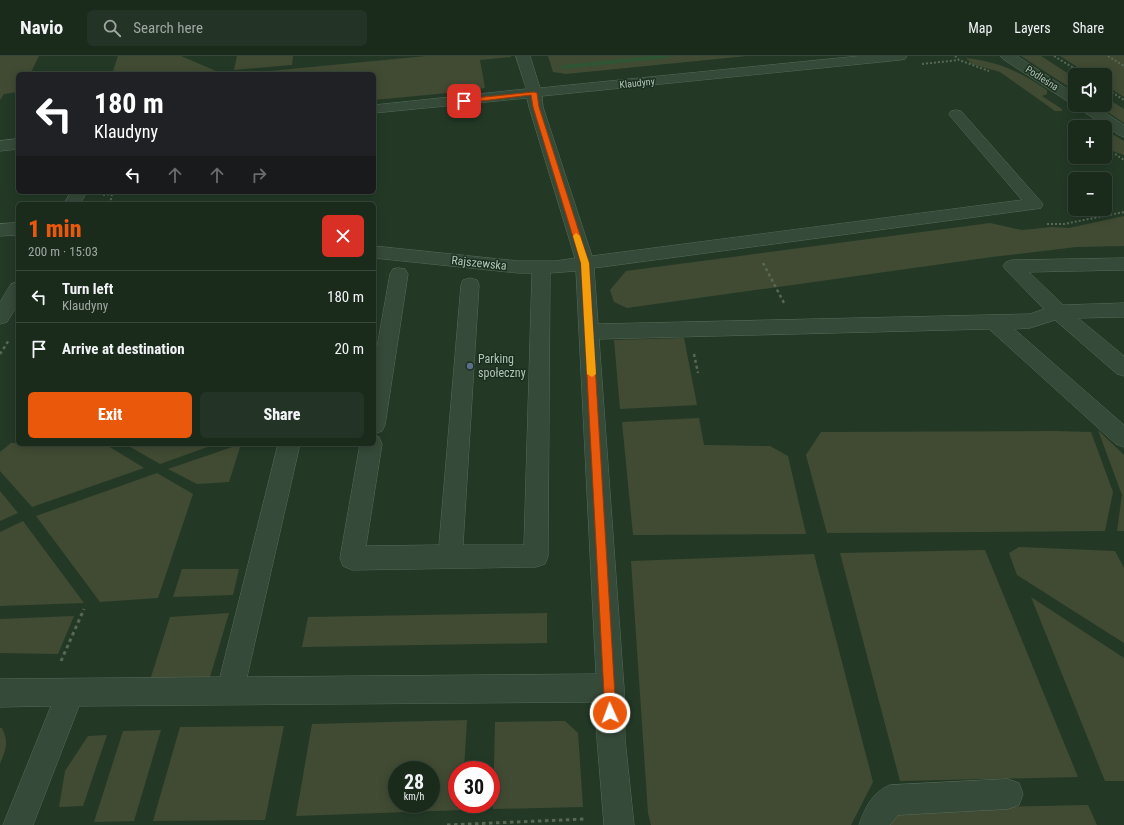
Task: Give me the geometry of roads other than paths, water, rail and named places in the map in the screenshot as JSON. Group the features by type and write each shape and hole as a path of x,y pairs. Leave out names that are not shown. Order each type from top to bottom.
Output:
{"street":[{"path":"523,56 534,93 536,107 585,263 610,688 611,739 619,825"},
{"name":"Klaudyny","path":"376,110 900,56"},
{"name":"Podleśna","path":"1008,56 1068,95"},
{"path":"1094,112 1124,132"},
{"name":"Rajszewska","path":"376,252 518,267 556,267 1035,204 956,114"},
{"path":"0,146 16,144"},
{"path":"0,230 16,228"},
{"path":"1122,365 1058,312 1012,266 1124,264"},
{"path":"371,446 352,558 536,556 541,267"},
{"path":"376,413 399,274"},
{"path":"450,556 470,285"},
{"path":"0,318 16,292"},
{"path":"589,332 1030,321 1058,312 1124,310"},
{"path":"994,322 1124,438"},
{"path":"230,691 289,446"},
{"path":"0,693 610,688"},
{"path":"18,825 38,770 71,693"},
{"path":"874,825 877,817 890,800 1008,794"}],"waterway":[{"path":"563,67 668,56"}],"place":[{"name":"Parking społeczny","path":"470,366"}]}
